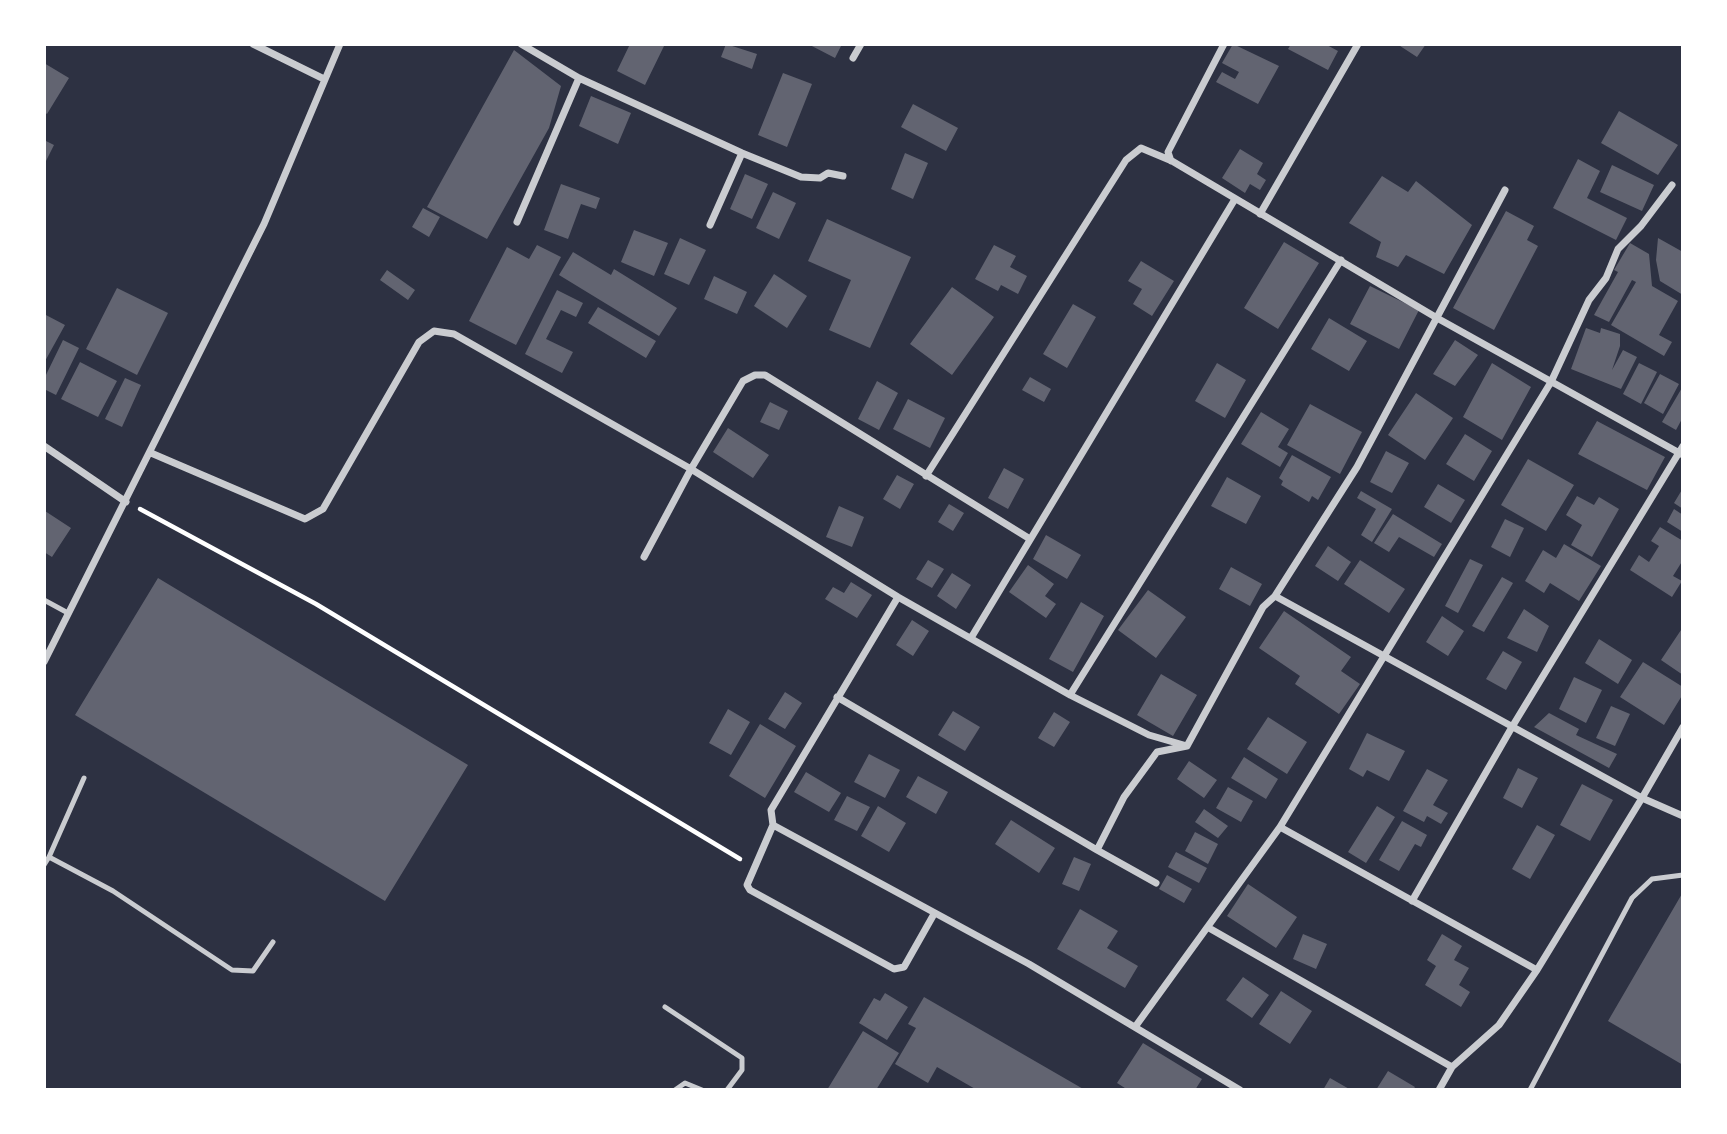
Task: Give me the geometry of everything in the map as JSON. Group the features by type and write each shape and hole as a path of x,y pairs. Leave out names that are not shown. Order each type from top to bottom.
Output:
{"street":[{"path":"253,44 324,79"},
{"path":"44,662 264,224 340,44"},
{"path":"521,44 579,78 742,153 801,177 820,178 828,173 843,176"},
{"path":"853,58 861,44"},
{"path":"1172,161 1168,152 1224,44"},
{"path":"1260,214 1358,44"},
{"path":"517,222 579,78"},
{"path":"926,476 1126,160 1141,148 1172,161 1437,318 1682,452 1512,727 1412,901"},
{"path":"710,225 742,153"},
{"path":"1135,1027 1280,827 1386,657 1551,382 1589,300 1606,278 1618,249 1641,226 1672,185"},
{"path":"1187,746 1263,607 1275,596 1357,467 1505,190"},
{"path":"971,638 1235,199"},
{"path":"1070,695 1341,260"},
{"path":"151,453 305,519 323,509 419,342 434,331 454,334 691,469 898,597 1070,695 1149,735 1187,746"},
{"path":"645,557 691,469 743,381 755,375 765,375 1030,539"},
{"path":"44,446 126,502"},
{"path":"1275,596 1642,798 1683,816"},
{"path":"898,597 771,810 773,825 748,879 750,890 894,969 904,967 934,914"},
{"path":"837,697 1156,883"},
{"path":"1440,1090 1452,1066 1499,1024 1537,970 1683,727"},
{"path":"1097,850 1124,797 1157,752 1187,746"},
{"path":"773,825 1029,964 1240,1090"},
{"path":"1280,827 1537,970"},
{"path":"1209,928 1452,1066"}],"lane":[{"path":"44,600 68,613"},
{"path":"44,865 84,778"},
{"path":"49,857 113,891 232,970 253,971 274,942"},
{"path":"1531,1090 1632,898 1652,879 1683,875"},
{"path":"665,1007 742,1058 742,1070 727,1090"},
{"path":"676,1090 685,1083 702,1090"}],"path":[{"path":"126,502 316,604 580,765 753,866"}],"building":[{"path":"630,44 665,44 645,85 617,71"},
{"path":"726,44 757,54 752,69 721,57"},
{"path":"808,44 842,44 835,58"},
{"path":"1233,44 1279,66 1258,104 1216,82 1222,72 1235,79 1239,72 1222,63"},
{"path":"1291,44 1325,44 1338,51 1328,70 1288,49"},
{"path":"1397,44 1426,44 1417,57"},
{"path":"514,50 561,86 549,128 487,239 427,207"},
{"path":"44,63 69,78 47,114 44,112"},
{"path":"783,73 812,84 787,147 758,135"},
{"path":"591,96 631,113 618,144 579,126"},
{"path":"913,104 958,128 946,151 901,127"},
{"path":"1619,111 1678,145 1658,175 1601,143"},
{"path":"44,140 54,145 44,165"},
{"path":"1240,149 1263,163 1257,174 1266,180 1260,190 1250,184 1245,193 1222,178"},
{"path":"905,153 928,163 913,199 891,189"},
{"path":"1578,159 1600,171 1587,198 1627,218 1616,240 1553,208"},
{"path":"1612,165 1654,185 1642,211 1600,192"},
{"path":"745,174 768,184 752,219 730,209"},
{"path":"1382,176 1408,192 1416,181 1472,225 1444,274 1406,255 1398,267 1376,257 1381,242 1349,223"},
{"path":"561,184 600,198 596,209 581,204 568,239 544,230"},
{"path":"773,192 796,203 779,239 756,228"},
{"path":"423,208 440,217 429,237 412,227"},
{"path":"1506,211 1534,226 1527,240 1538,246 1494,330 1453,308"},
{"path":"827,219 911,257 870,348 829,330 851,280 808,261"},
{"path":"634,230 668,243 654,276 621,262"},
{"path":"680,238 706,250 689,285 664,274"},
{"path":"1658,238 1683,252 1683,295 1660,281 1656,260"},
{"path":"1284,242 1319,263 1278,329 1244,308"},
{"path":"1630,243 1649,254 1652,286 1678,301 1659,335 1672,342 1664,356 1611,325 1636,282 1632,280 1609,322 1594,315 1618,272 1614,270"},
{"path":"537,245 561,257 516,345 469,321 507,247 529,259"},
{"path":"994,245 1016,256 1010,267 1027,276 1018,294 1001,285 998,291 975,279"},
{"path":"573,252 611,275 614,269 677,308 659,336 559,275"},
{"path":"1141,261 1174,281 1152,316 1133,304 1142,289 1128,281"},
{"path":"387,270 415,290 408,300 380,280"},
{"path":"774,274 807,296 787,328 754,306"},
{"path":"714,276 747,292 737,314 704,299"},
{"path":"1370,286 1419,310 1399,349 1350,324"},
{"path":"952,287 994,317 952,375 910,344"},
{"path":"117,288 168,313 137,375 86,349"},
{"path":"557,290 583,303 576,317 561,310 546,339 573,352 562,373 525,354"},
{"path":"1073,304 1096,317 1067,368 1043,354"},
{"path":"598,307 656,341 646,358 588,323"},
{"path":"44,314 65,325 44,363"},
{"path":"1329,318 1367,341 1349,371 1311,349"},
{"path":"1586,328 1600,333 1601,328 1620,334 1620,346 1612,370 1623,350 1637,357 1621,389 1571,369"},
{"path":"63,340 79,348 56,395 44,389 44,379"},
{"path":"1455,340 1478,355 1455,386 1433,374"},
{"path":"80,362 117,381 98,417 61,399"},
{"path":"1217,363 1246,380 1225,418 1195,401"},
{"path":"1492,363 1531,387 1502,440 1463,417"},
{"path":"1639,363 1657,372 1641,404 1623,394"},
{"path":"1660,374 1679,384 1663,414 1644,403"},
{"path":"1030,377 1051,389 1044,402 1022,390"},
{"path":"125,378 141,385 122,427 105,419"},
{"path":"877,381 898,393 879,430 858,419"},
{"path":"1683,386 1683,417 1676,430 1662,422"},
{"path":"1416,393 1453,418 1425,460 1388,435"},
{"path":"908,399 945,418 930,448 893,429"},
{"path":"770,402 788,411 779,430 760,422"},
{"path":"1310,404 1362,432 1340,474 1287,445"},
{"path":"1261,412 1289,429 1278,447 1288,453 1280,467 1241,444"},
{"path":"1597,421 1665,457 1647,490 1578,454"},
{"path":"728,428 769,455 753,478 713,452"},
{"path":"1465,434 1492,451 1474,481 1446,464"},
{"path":"1386,451 1409,463 1392,493 1370,482"},
{"path":"1292,455 1331,477 1318,500 1312,496 1309,502 1281,485 1283,481 1279,478"},
{"path":"1528,459 1574,485 1546,531 1501,505"},
{"path":"1004,468 1024,479 1008,509 988,498"},
{"path":"897,475 914,484 900,509 883,499"},
{"path":"1227,477 1261,496 1246,524 1211,506"},
{"path":"1438,484 1465,500 1451,523 1424,507"},
{"path":"1683,488 1683,509 1674,503"},
{"path":"1361,491 1392,509 1372,542 1361,535 1376,509 1357,498"},
{"path":"1577,496 1594,505 1599,497 1619,509 1592,557 1571,545 1582,525 1566,515"},
{"path":"949,504 964,513 953,531 938,522"},
{"path":"839,506 864,517 852,547 826,537"},
{"path":"1674,509 1683,515 1683,532 1667,522"},
{"path":"45,511 71,528 52,557 44,552"},
{"path":"1393,514 1442,544 1434,557 1399,537 1389,552 1374,543"},
{"path":"1505,519 1524,528 1510,557 1491,547"},
{"path":"1660,527 1683,541 1683,560 1673,576 1682,581 1672,597 1630,570 1639,555 1649,562 1659,546 1651,541"},
{"path":"1046,535 1081,555 1067,579 1033,559"},
{"path":"1564,544 1601,566 1579,601 1550,583 1544,593 1525,581 1543,550 1556,558"},
{"path":"1328,546 1351,562 1338,581 1315,566"},
{"path":"1470,559 1483,565 1458,613 1445,606"},
{"path":"928,560 944,569 932,588 916,579"},
{"path":"1360,560 1405,589 1389,613 1344,584"},
{"path":"1028,565 1054,584 1045,596 1056,604 1046,618 1009,592"},
{"path":"1231,567 1262,584 1250,606 1219,589"},
{"path":"952,573 971,585 956,609 937,596"},
{"path":"1502,577 1513,583 1484,632 1472,626"},
{"path":"158,578 468,765 385,901 75,715"},
{"path":"851,582 872,595 857,618 825,599 833,587 844,593"},
{"path":"1148,590 1186,617 1156,658 1118,630"},
{"path":"1081,602 1104,616 1073,672 1049,659"},
{"path":"1524,609 1549,626 1537,652 1507,638"},
{"path":"1284,611 1351,657 1341,671 1360,684 1339,714 1295,684 1300,676 1259,648"},
{"path":"1442,616 1464,631 1448,656 1426,642"},
{"path":"912,620 929,631 913,656 896,645"},
{"path":"1683,627 1683,675 1661,660"},
{"path":"1599,639 1632,660 1618,684 1585,663"},
{"path":"1503,651 1522,662 1506,690 1486,679"},
{"path":"1643,662 1683,687 1683,694 1664,725 1620,697"},
{"path":"1161,674 1197,695 1173,736 1137,715"},
{"path":"1574,677 1602,690 1586,723 1559,709"},
{"path":"785,692 802,703 785,729 768,719"},
{"path":"1611,706 1630,714 1615,746 1596,738"},
{"path":"728,709 750,722 731,755 709,743"},
{"path":"953,711 980,727 965,751 938,735"},
{"path":"1054,712 1070,722 1054,747 1038,738"},
{"path":"1549,713 1579,729 1576,735 1617,754 1609,768 1534,727"},
{"path":"1268,717 1307,742 1287,774 1247,749"},
{"path":"760,724 796,746 765,798 729,776"},
{"path":"1367,733 1405,751 1389,781 1367,770 1363,777 1349,769"},
{"path":"869,754 900,770 885,798 854,782"},
{"path":"1244,757 1278,779 1266,799 1231,778"},
{"path":"1189,761 1217,780 1204,798 1177,779"},
{"path":"1518,768 1538,778 1522,808 1503,798"},
{"path":"1427,769 1448,780 1433,805 1448,813 1441,824 1427,816 1424,822 1403,811"},
{"path":"806,772 841,793 829,812 794,792"},
{"path":"918,776 948,792 936,814 906,797"},
{"path":"1582,784 1613,800 1590,841 1560,825"},
{"path":"1228,787 1253,801 1241,822 1216,808"},
{"path":"847,796 870,807 857,831 834,820"},
{"path":"878,806 906,823 889,852 861,836"},
{"path":"1377,806 1395,817 1366,863 1348,852"},
{"path":"1204,809 1228,826 1218,838 1195,822"},
{"path":"1011,820 1055,848 1039,873 995,844"},
{"path":"1402,821 1427,835 1421,847 1415,844 1399,871 1379,860"},
{"path":"1537,825 1555,835 1530,879 1512,869"},
{"path":"1195,832 1218,844 1208,864 1185,851"},
{"path":"1176,852 1207,868 1199,883 1168,867"},
{"path":"1074,857 1091,864 1079,891 1062,884"},
{"path":"1167,875 1192,889 1184,903 1159,889"},
{"path":"1248,884 1297,917 1276,948 1227,916"},
{"path":"1683,892 1683,1065 1608,1021"},
{"path":"1080,909 1118,931 1107,948 1138,966 1125,988 1057,949"},
{"path":"1303,934 1327,944 1316,969 1293,959"},
{"path":"1442,934 1462,946 1454,960 1469,968 1459,985 1470,992 1461,1007 1425,985 1436,966 1427,960"},
{"path":"1243,977 1269,995 1252,1018 1226,1000"},
{"path":"1281,991 1312,1011 1290,1044 1259,1024"},
{"path":"885,993 908,1007 887,1040 859,1023 874,998 880,1001"},
{"path":"924,997 1085,1090 977,1090 937,1067 928,1083 895,1064 916,1028 908,1024"},
{"path":"863,1031 899,1053 876,1090 827,1090"},
{"path":"1143,1043 1202,1079 1195,1090 1128,1090 1117,1083"},
{"path":"1388,1071 1415,1087 1413,1090 1376,1090"},
{"path":"1330,1078 1351,1090 1323,1090"}]}
